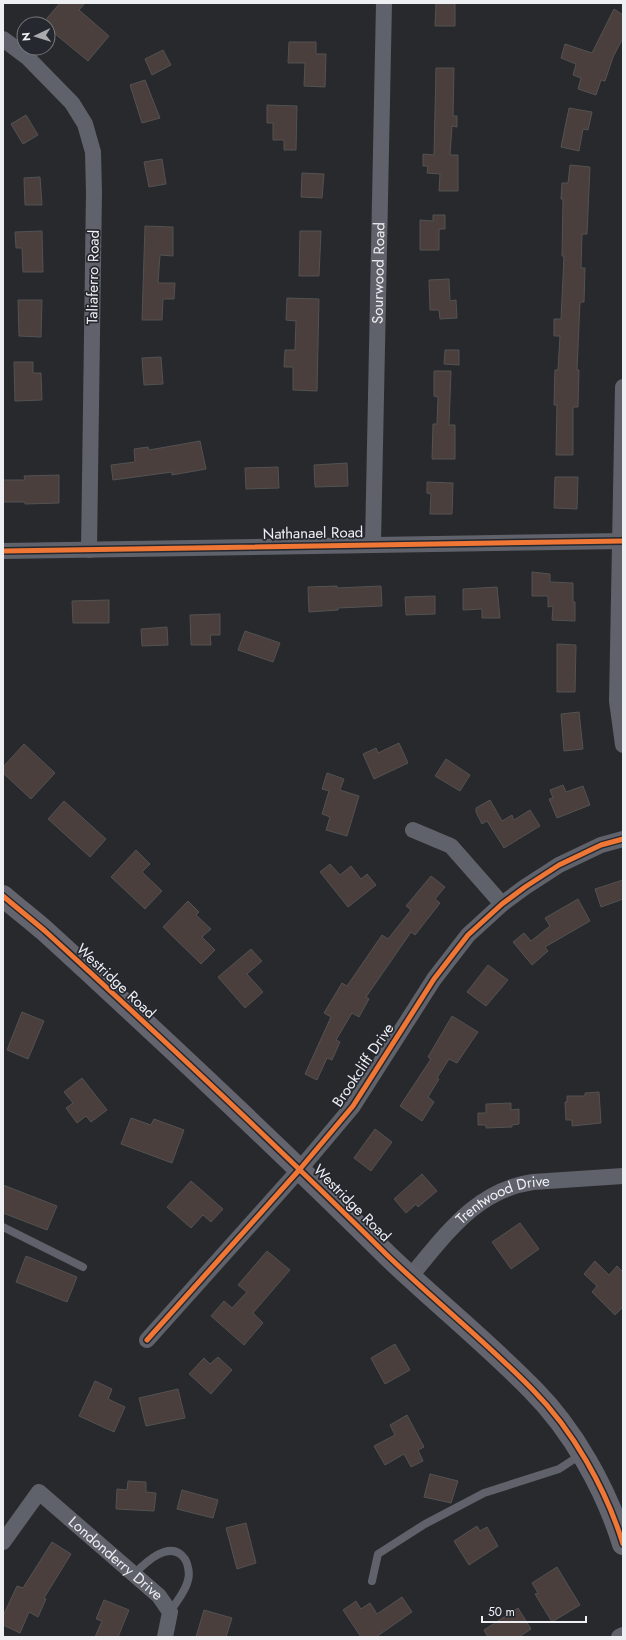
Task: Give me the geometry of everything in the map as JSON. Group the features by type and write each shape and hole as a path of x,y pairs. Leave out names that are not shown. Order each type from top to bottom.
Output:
{"main road":[{"name":"Westridge Road","path":"4,900 43,930 300,1169 410,1277 533,1389 555,1415 582,1454 615,1520 623,1544"}],"street":[{"name":"Sourwood Road","path":"373,544 384,3"},
{"name":"Taliaferro Road","path":"3,39 27,57 72,104 85,124 93,152 94,192 89,550"},
{"path":"623,388 622,541 617,701 623,745"},
{"name":"Nathanael Road","path":"3,551 622,541"},
{"path":"413,830 451,846 502,904"},
{"name":"Brookcliff Drive","path":"147,1340 300,1169 353,1106 439,973 468,935 502,904 559,865 601,846 623,839"},
{"name":"Trentwood Drive","path":"410,1277 458,1222 482,1201 498,1192 519,1184 533,1182 623,1176"},
{"name":"Londonderry Drive","path":"3,1542 39,1492 159,1596 170,1612 165,1637"},
{"path":"619,1637 623,1635"}],"lane":[{"path":"3,1227 83,1268"},
{"path":"372,1581 378,1554 425,1524 484,1493 559,1469 582,1454"},
{"path":"134,1574 152,1557 161,1553 175,1552 184,1558 187,1563 189,1573 188,1581 170,1612"}],"building":[{"path":"60,3 85,3 79,10 109,36 88,61 56,35 56,16 49,16"},
{"path":"436,3 455,3 455,26 435,26"},
{"path":"614,9 623,15 623,38 613,57 605,81 601,80 596,95 578,89 581,78 573,75 576,64 561,58 565,44 592,53"},
{"path":"289,42 316,42 316,54 326,54 325,87 304,86 305,63 288,63"},
{"path":"163,50 171,65 152,75 145,59"},
{"path":"436,68 454,68 453,116 457,116 457,127 452,126 450,155 458,155 458,191 439,191 440,174 427,173 428,166 423,166 423,154 434,155"},
{"path":"145,80 160,118 142,123 130,85"},
{"path":"267,105 297,106 296,150 284,150 284,140 273,140 273,123 267,123"},
{"path":"569,108 592,112 588,130 583,129 579,151 561,147"},
{"path":"26,115 38,135 23,144 11,124"},
{"path":"162,159 166,184 149,187 144,162"},
{"path":"570,165 590,167 587,234 582,234 581,268 585,268 584,302 580,302 577,370 579,370 578,407 573,407 573,455 556,455 557,405 554,405 555,370 558,370 560,336 554,336 554,319 561,319 564,256 562,256 563,199 561,199 562,183 568,183"},
{"path":"302,173 324,174 322,198 301,197"},
{"path":"40,177 42,205 25,205 24,178"},
{"path":"433,215 445,215 445,229 439,229 439,250 420,250 420,220 433,221"},
{"path":"145,226 173,227 173,256 160,255 158,283 175,283 174,299 163,299 162,320 142,320"},
{"path":"42,231 43,272 23,272 22,248 16,248 15,232"},
{"path":"300,231 321,231 319,276 299,276"},
{"path":"449,279 450,301 456,300 457,318 440,319 439,310 430,310 429,280"},
{"path":"287,298 319,299 317,391 293,390 293,367 284,367 285,350 295,350 296,321 286,320"},
{"path":"18,300 42,300 41,337 19,336"},
{"path":"445,350 459,350 459,365 444,364"},
{"path":"161,357 163,384 144,385 142,358"},
{"path":"14,362 33,362 33,373 41,373 42,400 15,401"},
{"path":"434,371 451,371 449,425 455,425 455,459 432,459 433,424 437,424 438,397 434,396"},
{"path":"200,441 206,469 172,475 172,472 113,480 111,465 135,462 134,449 148,447 149,450"},
{"path":"347,463 348,486 315,487 314,465"},
{"path":"278,467 279,488 246,489 245,468"},
{"path":"59,475 59,503 25,504 25,502 3,502 3,480 25,480 24,476"},
{"path":"555,477 578,477 577,509 554,508"},
{"path":"427,482 453,483 452,514 430,514 431,494 427,493"},
{"path":"532,572 550,574 550,582 573,583 575,621 552,620 553,606 548,607 548,596 532,596"},
{"path":"337,586 337,588 381,586 382,606 338,608 338,610 309,612 308,587"},
{"path":"497,587 500,618 482,618 482,609 463,610 463,589"},
{"path":"435,596 435,614 406,615 405,597"},
{"path":"109,600 109,623 73,623 72,601"},
{"path":"220,614 220,635 210,635 211,645 191,645 190,615"},
{"path":"167,627 168,645 142,646 141,629"},
{"path":"245,631 280,643 273,662 238,650"},
{"path":"557,644 576,645 575,692 557,692"},
{"path":"579,712 583,749 564,751 561,714"},
{"path":"399,743 408,763 374,779 363,754 376,748 378,753"},
{"path":"24,744 55,773 31,799 3,773 3,767"},
{"path":"446,759 470,775 460,791 435,776"},
{"path":"327,773 344,779 340,790 359,796 347,836 326,830 330,817 322,814 329,791 322,789"},
{"path":"563,785 566,792 583,786 590,805 557,818 549,799 553,798 550,790"},
{"path":"490,800 502,821 512,815 514,820 530,810 540,826 504,848 487,821 482,824 476,812 476,808"},
{"path":"64,801 106,839 90,857 48,819"},
{"path":"136,850 150,864 142,872 162,891 145,909 111,877"},
{"path":"330,864 340,875 351,866 361,879 367,874 376,885 348,907 320,872"},
{"path":"431,876 445,887 435,899 440,903 415,935 411,932 366,997 369,999 359,1017 352,1013 336,1040 340,1042 332,1060 327,1058 317,1080 305,1074 331,1017 324,1013 342,983 347,986 382,935 388,939 411,910 406,906"},
{"path":"623,880 623,899 601,907 595,889"},
{"path":"578,899 590,921 545,947 548,951 532,965 513,942 524,933 531,941 550,926 545,918"},
{"path":"188,901 199,912 196,915 211,929 202,937 215,950 201,964 163,927"},
{"path":"251,949 262,961 247,974 263,992 245,1008 218,977"},
{"path":"488,965 508,980 486,1006 467,992"},
{"path":"22,1012 44,1021 28,1059 7,1050"},
{"path":"452,1016 478,1032 457,1063 449,1059 437,1078 439,1079 428,1097 434,1102 422,1121 400,1106 431,1059 428,1057"},
{"path":"82,1078 107,1110 91,1122 86,1116 77,1123 66,1108 73,1103 64,1092"},
{"path":"599,1092 601,1123 572,1126 572,1120 566,1120 565,1102 567,1102 567,1096 585,1096 585,1093"},
{"path":"511,1103 511,1110 519,1109 519,1124 512,1125 512,1127 486,1128 486,1125 478,1125 478,1113 486,1113 486,1104"},
{"path":"131,1118 151,1125 154,1119 184,1130 172,1163 121,1144"},
{"path":"375,1129 392,1142 371,1171 354,1158"},
{"path":"422,1174 437,1191 418,1207 416,1204 406,1213 394,1199"},
{"path":"191,1181 223,1209 211,1222 203,1215 191,1228 167,1207"},
{"path":"3,1185 57,1206 47,1230 3,1213"},
{"path":"520,1223 539,1249 511,1269 492,1242"},
{"path":"267,1251 290,1270 253,1313 263,1323 244,1345 211,1316 224,1301 232,1308 247,1292 238,1285"},
{"path":"26,1256 77,1277 67,1302 16,1282"},
{"path":"595,1261 609,1275 617,1266 623,1272 623,1307 615,1315 592,1292 597,1286 584,1274"},
{"path":"395,1344 410,1370 385,1384 371,1358"},
{"path":"218,1357 232,1370 211,1394 189,1374 204,1358 210,1364"},
{"path":"95,1381 112,1389 108,1399 125,1407 114,1432 79,1416"},
{"path":"178,1389 185,1418 146,1426 139,1398"},
{"path":"407,1415 424,1447 418,1450 423,1461 411,1467 404,1454 385,1465 374,1446 395,1435 390,1425"},
{"path":"430,1474 458,1481 451,1503 424,1497"},
{"path":"128,1481 146,1482 146,1492 156,1493 154,1511 116,1509 117,1489 127,1490"},
{"path":"182,1490 218,1500 213,1518 177,1509"},
{"path":"246,1523 256,1563 237,1569 226,1528"},
{"path":"477,1526 480,1531 487,1527 498,1546 469,1565 454,1541"},
{"path":"52,1542 71,1554 44,1598 46,1599 38,1617 29,1612 20,1633 3,1625 3,1616 17,1586 23,1588"},
{"path":"557,1567 580,1605 552,1622 535,1594 538,1593 532,1583"},
{"path":"402,1597 412,1612 376,1637 361,1637 343,1610 356,1601 361,1609 370,1603 377,1614"},
{"path":"104,1600 129,1610 118,1637 95,1637 102,1621 96,1619"},
{"path":"518,1608 531,1629 519,1637 488,1637 484,1630"},
{"path":"204,1610 232,1618 226,1637 196,1637"}],"cycle path":[{"path":"3,551 623,541"},
{"path":"147,1340 300,1169 353,1106 434,979 468,935 502,904 559,865 601,845 623,839"},
{"path":"3,896 45,931 132,1011 261,1132 388,1256 497,1355 532,1389 561,1423 586,1461 607,1502 623,1544"}]}
